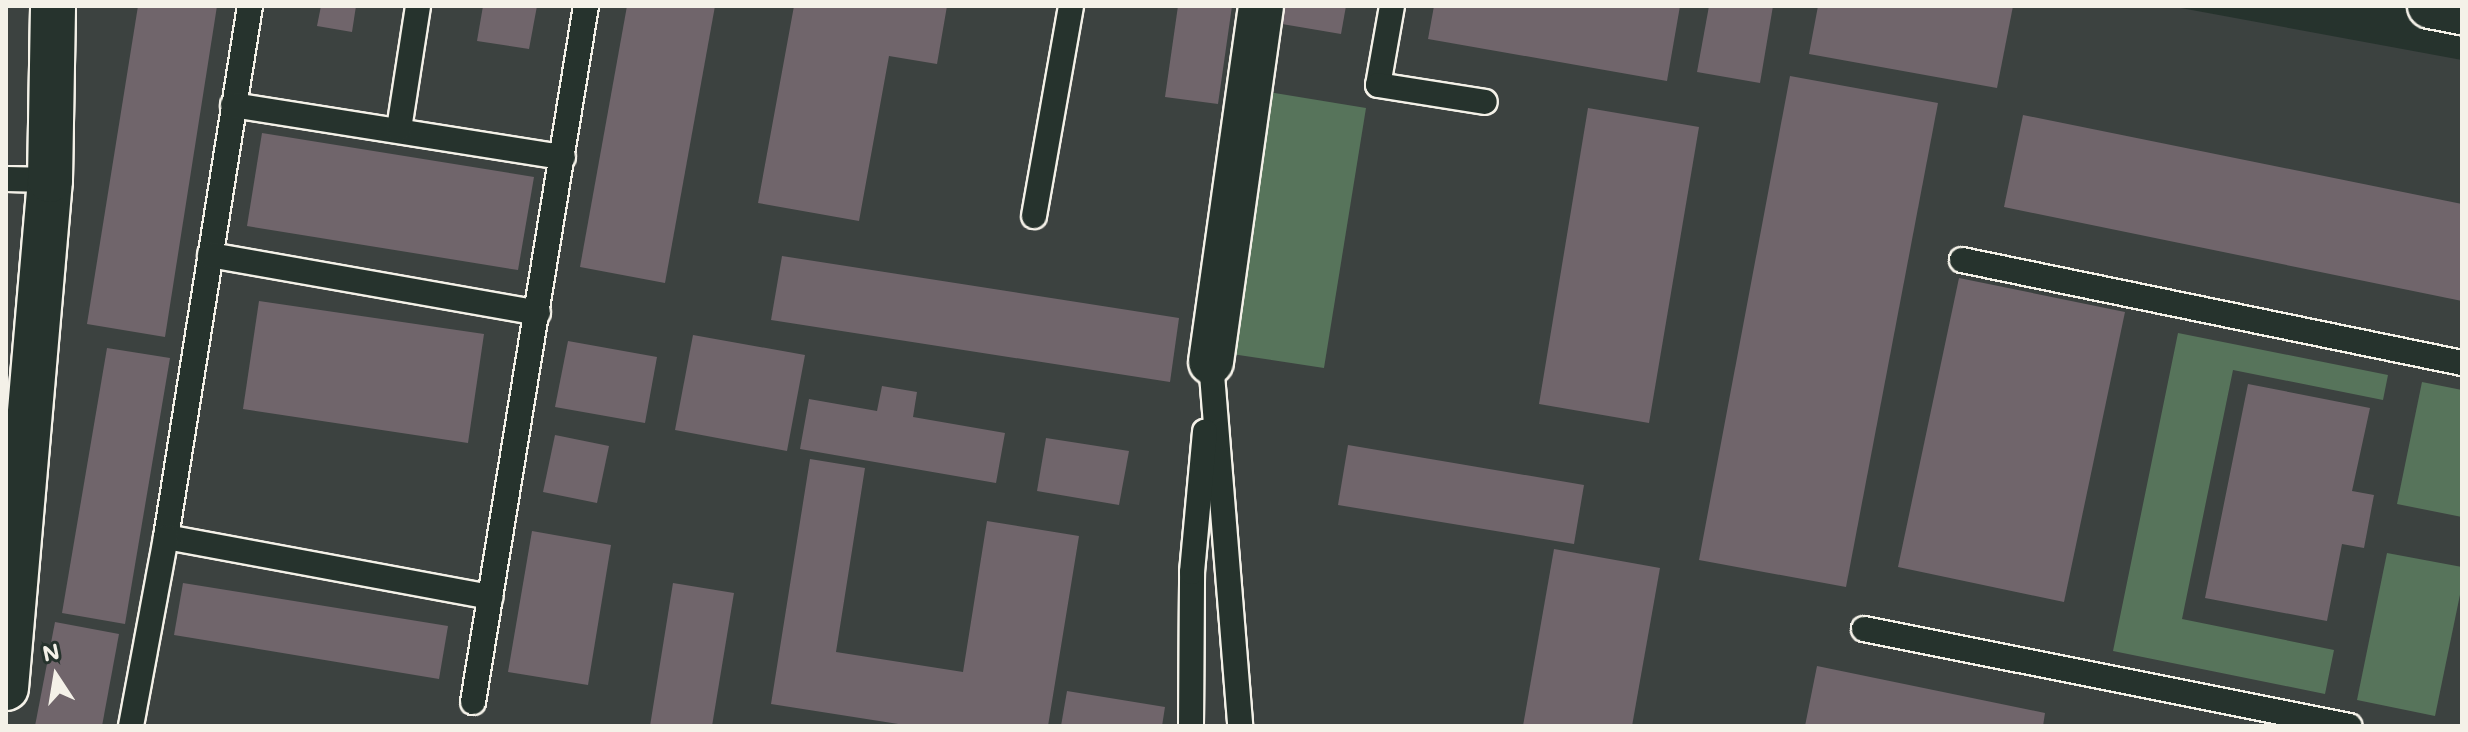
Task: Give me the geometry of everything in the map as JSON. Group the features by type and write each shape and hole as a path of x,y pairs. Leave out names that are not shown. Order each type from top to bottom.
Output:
{"street":[{"path":"6,688 50,180 53,6"},
{"path":"1211,362 1261,6"},
{"path":"2430,6 2462,12"}],"lane":[{"path":"131,726 166,537 250,6"},
{"path":"399,129 418,6"},
{"path":"473,702 586,6"},
{"path":"1034,216 1071,6"},
{"path":"1392,6 1378,85 1485,102"},
{"path":"233,105 563,157"},
{"path":"6,179 50,180"},
{"path":"210,255 538,313"},
{"path":"1962,260 2462,363"},
{"path":"1191,726 1192,572 1211,362"},
{"path":"1211,362 1240,726"},
{"path":"166,537 490,597"},
{"path":"1864,629 2349,726"}],"shaded area":[{"path":"6,6 2170,6 2462,60 2462,726 6,726"}],"green space":[{"path":"1268,92 1366,108 1324,368 1225,353"},
{"path":"2178,333 2388,375 2383,400 2233,370 2182,619 2334,650 2325,694 2113,651"},
{"path":"2422,382 2462,390 2462,517 2397,504"},
{"path":"2387,553 2462,567 2462,585 2435,716 2357,700"}],"building":[{"path":"138,6 217,6 165,337 87,324"},
{"path":"321,6 356,6 352,32 317,26"},
{"path":"483,6 537,6 529,49 477,41"},
{"path":"627,6 715,6 665,283 580,267"},
{"path":"794,6 947,6 937,64 889,56 859,221 758,203"},
{"path":"1178,6 1232,6 1218,104 1165,97"},
{"path":"1285,6 1346,6 1341,34 1282,24"},
{"path":"1434,6 1680,6 1667,81 1428,39"},
{"path":"1709,6 1773,6 1760,83 1697,72"},
{"path":"1818,6 2013,6 1997,88 1809,54"},
{"path":"1790,76 1938,103 1846,587 1699,560"},
{"path":"1588,108 1699,127 1649,423 1539,404"},
{"path":"2023,115 2462,204 2462,301 2004,207"},
{"path":"262,133 534,177 518,270 247,226"},
{"path":"782,256 1179,318 1170,382 771,320"},
{"path":"1959,278 2125,312 2064,602 1898,567"},
{"path":"259,301 484,334 468,443 243,409"},
{"path":"693,335 805,355 787,451 675,430"},
{"path":"568,341 657,357 645,423 555,407"},
{"path":"107,348 170,358 125,624 62,613"},
{"path":"2248,384 2370,408 2352,491 2374,495 2364,548 2342,544 2327,621 2205,598"},
{"path":"882,386 917,392 913,417 1005,433 996,483 800,449 809,399 877,411"},
{"path":"555,435 609,446 597,503 543,492"},
{"path":"1046,438 1129,451 1119,505 1037,491"},
{"path":"1348,445 1584,485 1574,544 1338,505"},
{"path":"810,459 865,468 836,652 963,672 987,521 1079,536 1048,726 911,726 771,704"},
{"path":"532,531 611,545 588,685 508,672"},
{"path":"1554,549 1660,568 1632,726 1523,726"},
{"path":"183,583 448,626 439,679 174,635"},
{"path":"673,583 734,593 712,726 650,726"},
{"path":"55,622 119,634 102,726 35,726"},
{"path":"1817,666 2045,713 2043,726 1805,726"},
{"path":"1067,691 1165,707 1162,726 1061,726"}]}
